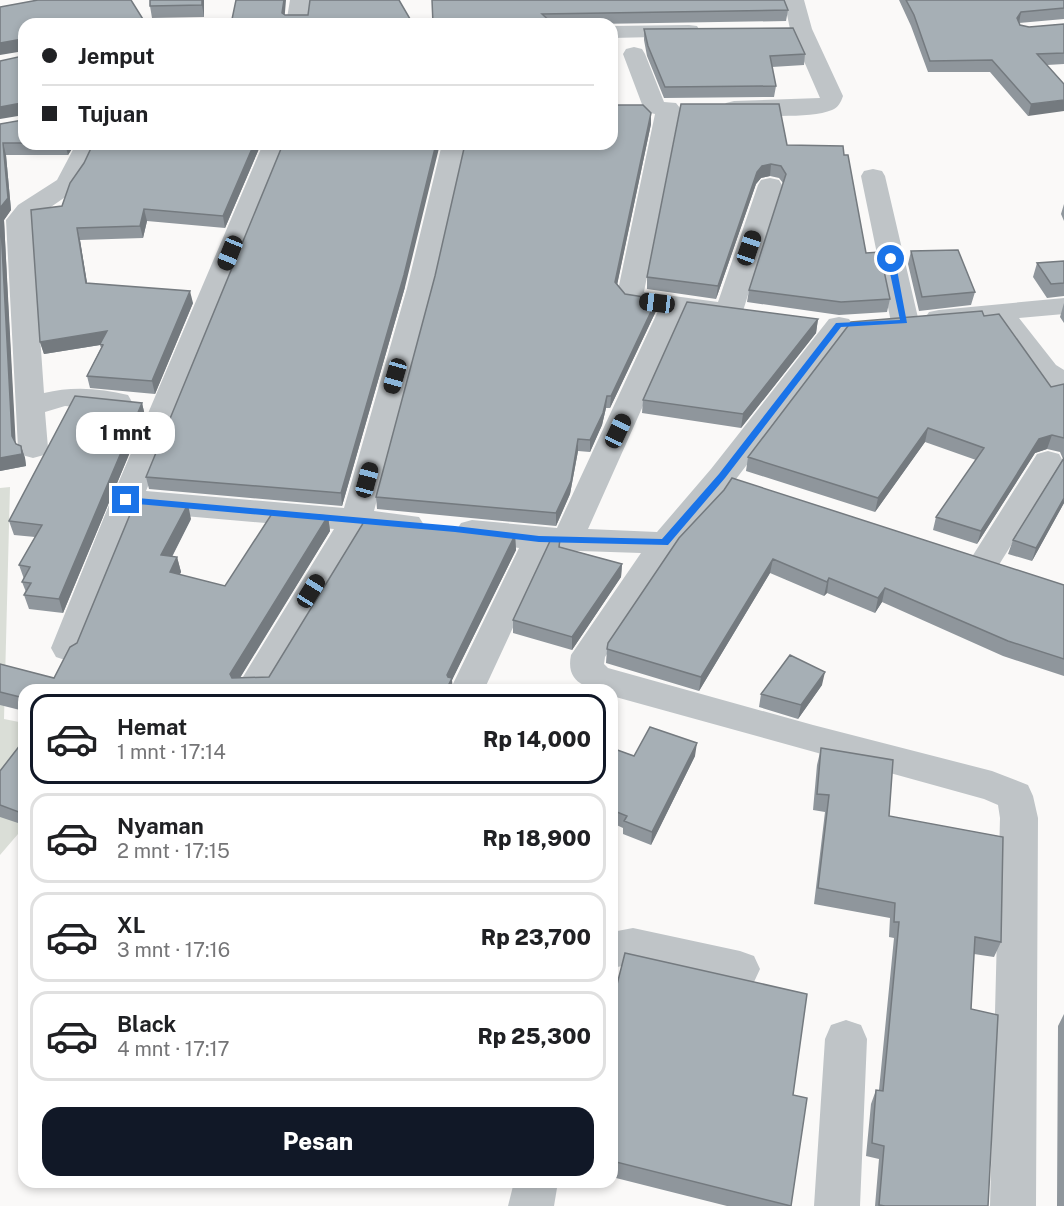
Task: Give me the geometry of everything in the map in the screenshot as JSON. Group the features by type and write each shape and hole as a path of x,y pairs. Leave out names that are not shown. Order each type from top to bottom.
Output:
{"street":[{"path":"298,18 300,0"},
{"path":"672,107 817,107 829,103 832,96 801,29 794,0"},
{"path":"778,29 801,29"},
{"path":"618,33 707,31"},
{"path":"634,54 672,107 630,295 640,301 739,312 770,185"},
{"path":"33,448 19,220 27,210 56,194 66,185 85,150"},
{"path":"68,648 126,500 273,150"},
{"path":"256,684 356,520 420,288 453,150"},
{"path":"873,176 872,323 722,476 665,543 588,655 586,664 588,671 597,678 824,742 992,786 1015,796 1019,818 1013,1206"},
{"path":"470,684 554,539 674,305"},
{"path":"806,320 872,323 1064,306"},
{"path":"1000,312 1046,370 1064,384"},
{"path":"29,407 73,398 167,406"},
{"path":"986,560 1048,461"},
{"path":"722,476 755,487"},
{"path":"126,500 554,539 665,543"},
{"path":"618,950 633,946 740,969"},
{"path":"837,1206 846,1039"},
{"path":"531,1206 535,1188"}],"shaded area":[{"path":"10,487 4,719 18,722 18,834 0,855 0,488"}],"building":[{"path":"38,0 131,0 142,18 18,18 18,40 0,43 0,7"},
{"path":"150,0 202,0 202,5 150,6"},
{"path":"236,0 284,0 282,13 285,15 308,15 310,0 399,0 410,18 232,18"},
{"path":"432,0 784,0 788,10 542,14 546,18 433,18"},
{"path":"906,0 1064,0 1064,8 1021,12 1017,18 1020,25 1029,27 1064,24 1064,53 1037,54 1064,84 1064,100 1031,104 992,60 930,61 914,15"},
{"path":"793,28 805,54 770,56 776,86 665,87 648,46 644,29"},
{"path":"18,57 18,104 0,107 0,61"},
{"path":"681,104 779,104 787,145 843,146 844,155 848,155 866,253 880,252 890,299 841,302 749,290 786,174 781,166 771,164 762,166 757,172 718,286 647,277"},
{"path":"618,105 643,105 651,113 615,282 625,294 657,299 611,396 607,396 603,413 590,440 578,439 571,481 556,513 376,497 435,276 464,150 618,150"},
{"path":"18,121 18,143 3,143 8,198 0,208 0,124"},
{"path":"90,150 251,150 223,216 144,209 140,226 77,228 86,283 190,291 152,381 87,376 103,345 100,344 107,331 40,342 31,210 62,206 70,183"},
{"path":"281,150 435,150 404,275 341,493 146,477"},
{"path":"0,208 12,436 16,444 21,446 22,454 0,458"},
{"path":"958,250 975,292 922,297 911,251"},
{"path":"1064,261 1064,283 1051,284 1037,263"},
{"path":"687,302 818,319 743,414 643,400"},
{"path":"982,311 984,316 999,314 1051,387 1064,384 1064,438 1052,435 1039,439 981,531 936,517 984,448 928,428 878,498 748,457 851,322"},
{"path":"75,396 142,403 59,599 24,595 31,583 22,582 30,567 19,565 42,525 9,521"},
{"path":"1064,458 1064,498 1036,548 1013,540"},
{"path":"732,478 1064,585 1064,659 1008,641 885,588 878,598 829,578 827,582 773,559 701,677 607,649 608,643 679,538 724,490"},
{"path":"136,500 188,504 161,555 177,557 170,572 225,586 273,512 328,516 230,674 232,678 269,677 365,520 515,535 447,675 452,678 449,684 18,684 18,696 0,692 0,664 54,678 70,647 77,643"},
{"path":"551,539 560,539 559,547 622,564 572,637 513,620"},
{"path":"790,655 825,672 801,705 761,694"},
{"path":"650,727 697,743 652,832 624,821 627,816 618,812 618,750 634,756"},
{"path":"18,748 18,812 0,805 0,771"},
{"path":"821,748 893,760 889,816 1003,837 1001,942 975,937 971,1009 998,1015 988,1206 879,1205 884,1146 872,1143 876,1090 883,1091 899,922 894,922 895,903 818,888 829,795 817,794"},
{"path":"625,953 807,994 793,1095 807,1098 791,1206 618,1163 618,980"}],"route":[{"path":"126,500 455,529 539,539 665,543 722,476 839,325 904,322 891,259"}]}
